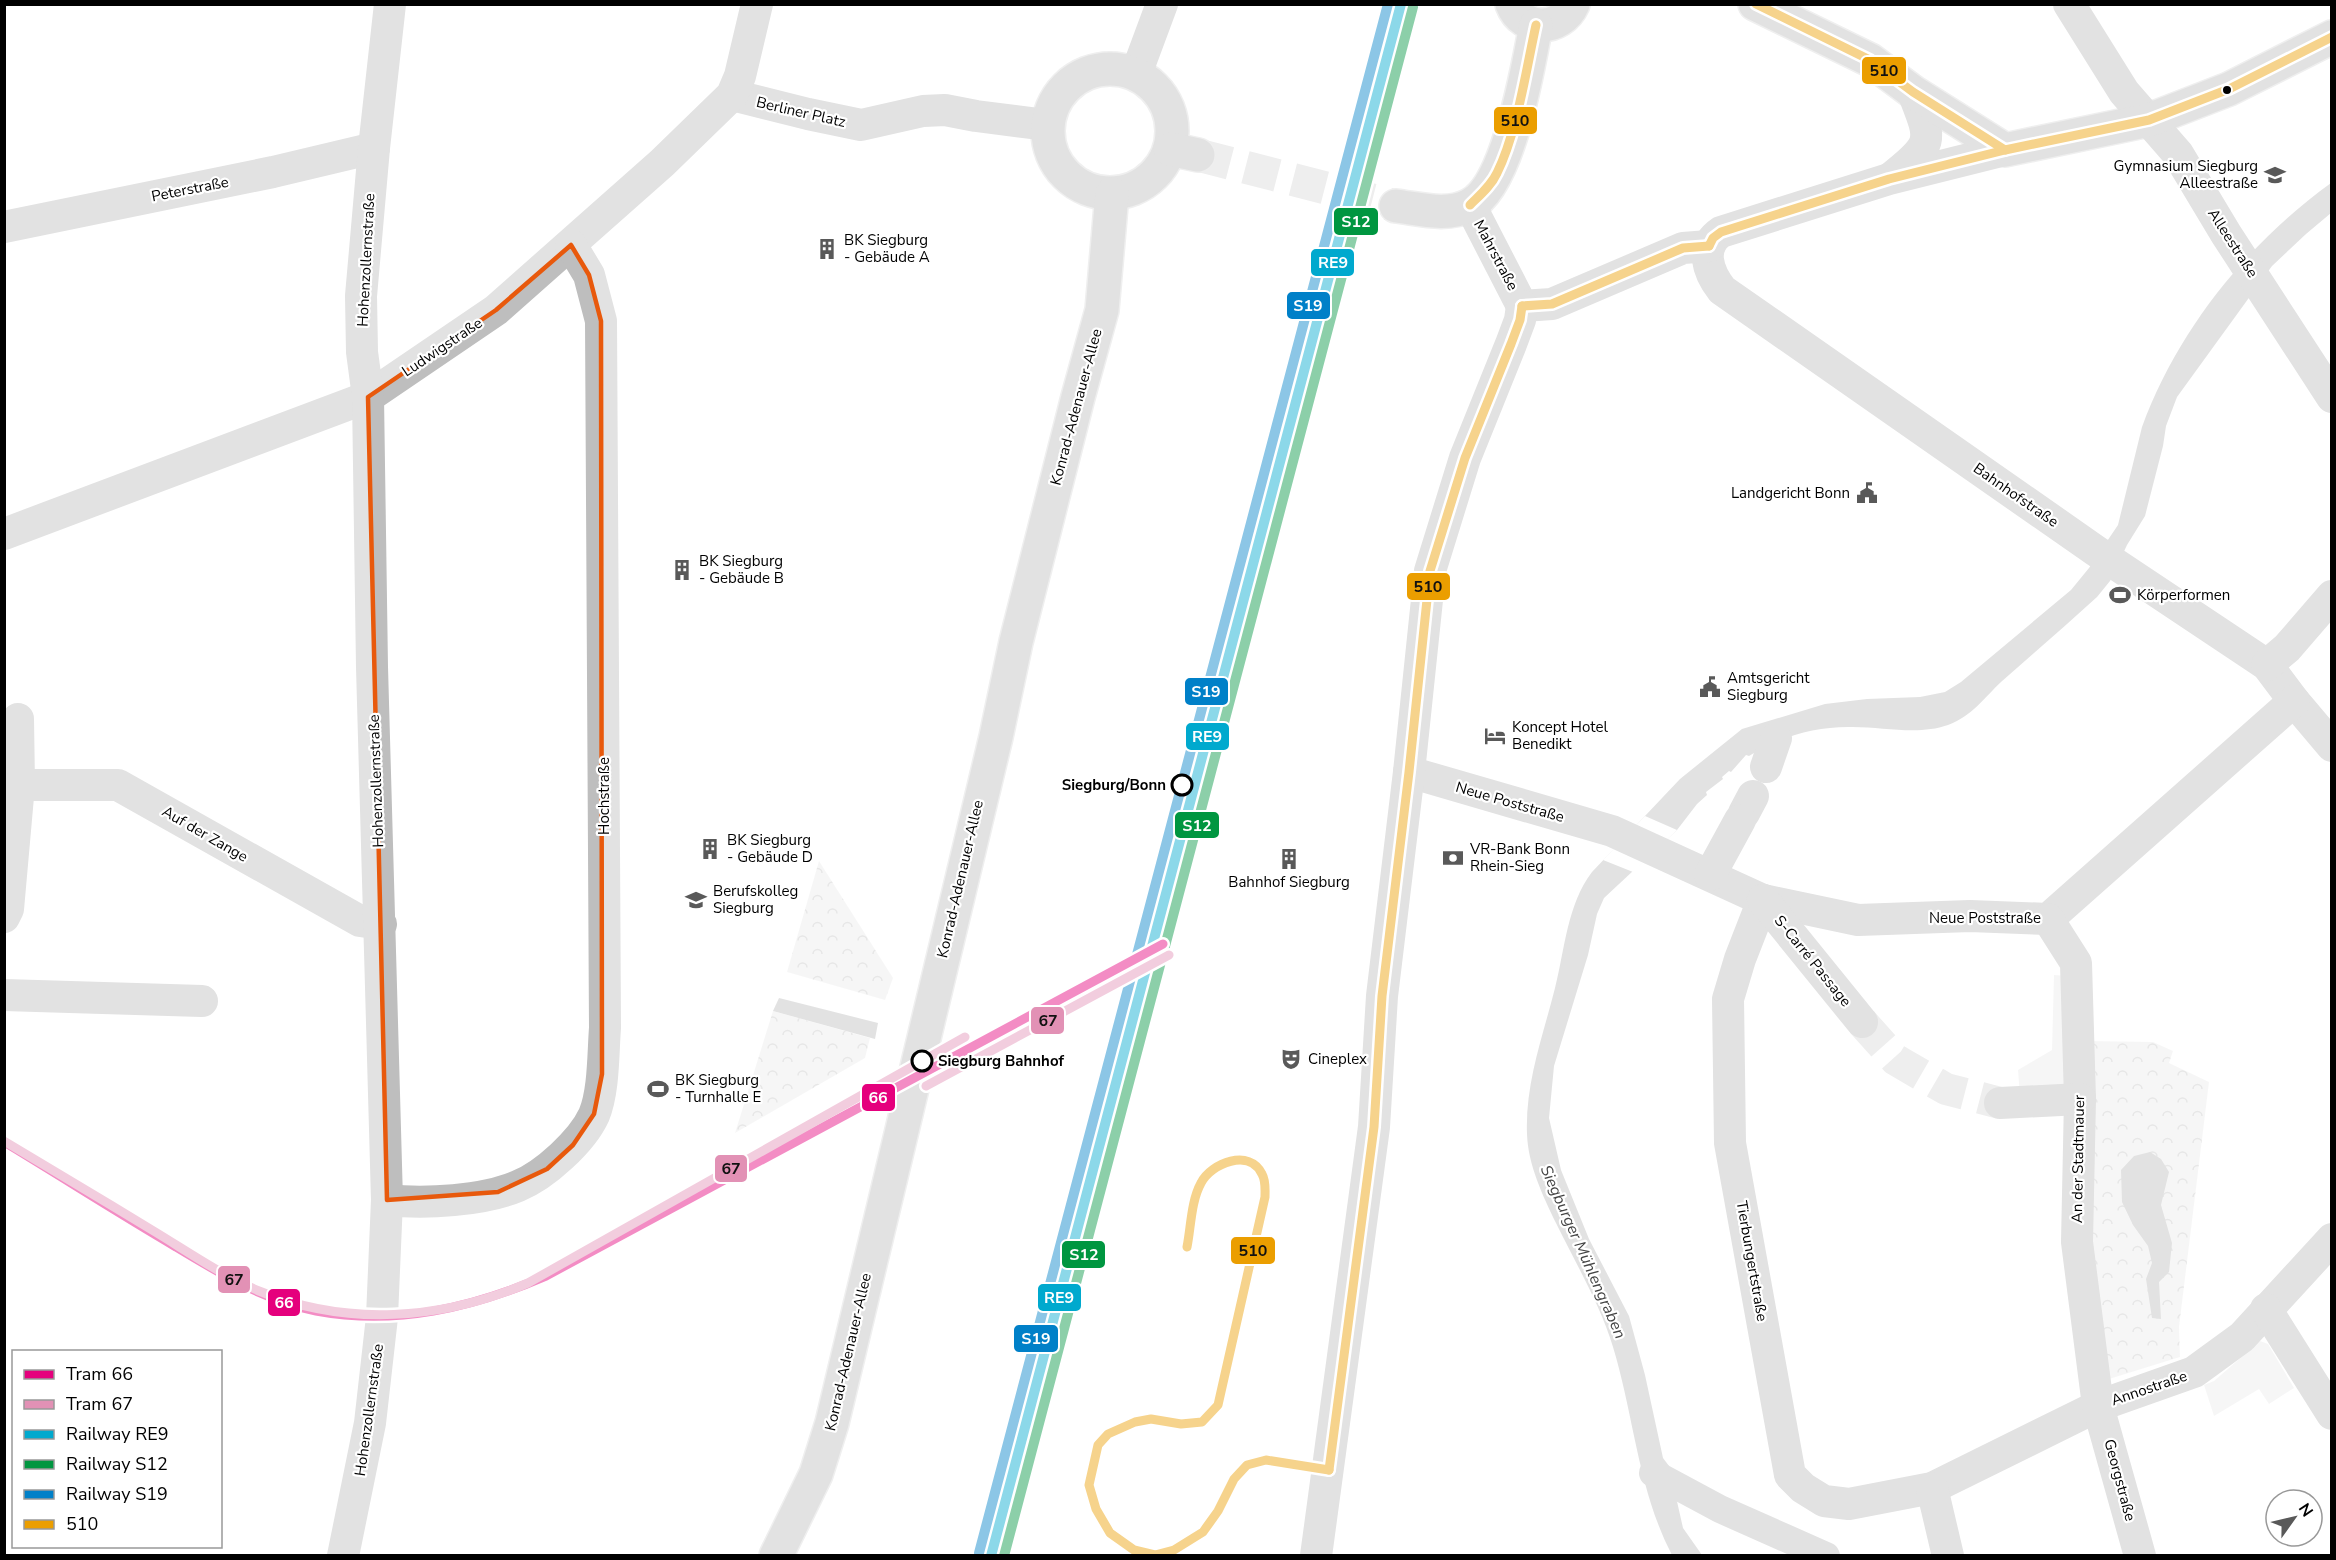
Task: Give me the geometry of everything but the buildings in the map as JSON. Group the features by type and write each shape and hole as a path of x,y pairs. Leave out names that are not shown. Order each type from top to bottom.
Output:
{"main road":[{"path":"1524,15 1553,25 1562,20 1573,4"},
{"path":"1755,4 1870,60 1913,92 2005,150 2149,120 2229,89 2331,37"},
{"name":"Mahrstraße","path":"1396,206 1437,212 1470,205 1487,189 1497,174 1510,137 1524,15"},
{"path":"1117,68 1136,74 1151,83 1163,97 1170,114 1173,131 1184,152 1161,166 1148,181 1131,190 1112,194 1091,191 1072,181 1058,166 1049,146 1047,125 1052,106 1063,89 1078,76 1097,69 1117,68"},
{"name":"Konrad-Adenauer-Allee","path":"776,1556 816,1474 832,1423 996,737 1016,642 1102,310 1112,194"}],"street":[{"name":"Hohenzollernstraße","path":"343,1556 370,1423 382,1317 387,1200 372,668 368,397 362,352 361,296 390,4"},
{"name":"Ludwigstraße","path":"4,534 368,397 496,310 662,163 732,95 740,76 757,4"},
{"path":"1136,74 1162,4"},
{"name":"Alleestraße","path":"2069,4 2124,92 2178,154 2242,260 2262,287 2331,397"},
{"path":"1889,179 1919,156 1925,146 1927,128 1913,92"},
{"name":"Berliner Platz","path":"732,95 861,125 922,111 945,110 1047,125"},
{"name":"Peterstraße","path":"4,227 273,172 374,148"},
{"path":"1316,1556 1374,1126 1382,996 1430,571 1465,458 1514,336 1522,306 1552,304 1683,248 1710,246 1713,238 1721,232 1889,179 2005,150"},
{"name":"Mahrstraße","path":"1470,205 1522,306"},
{"name":"Hochstraße","path":"387,1200 430,1202 474,1197 519,1186 546,1169 573,1145 594,1114 602,1074 604,1028 601,321 589,275 571,245"},
{"name":"Bahnhofstraße","path":"1710,246 1707,263 1712,278 1722,290 2108,558 2267,665 2331,746"},
{"path":"2267,665 2287,648 2331,597"},
{"name":"Neue Poststraße","path":"1409,772 1611,831 1763,900 1858,920 1970,916 2048,919 2294,701"},
{"path":"4,917 8,909 19,785 18,719"},
{"name":"Auf der Zange","path":"19,785 118,785 360,921 381,924"},
{"path":"1710,875 1757,785"},
{"name":"Tierbungertstraße","path":"1763,900 1740,959 1728,999 1730,1143 1790,1475 1803,1488 1824,1501 1849,1504 1932,1488"},
{"name":"S-Carré Passage","path":"1763,900 1862,1023"},
{"name":"An der Stadtmauer","path":"2048,919 2076,963 2080,1099 2077,1242 2097,1406"},
{"path":"4,995 202,1000"},
{"path":"2000,1103 2080,1099"},
{"name":"Annostraße","path":"1932,1488 2097,1406 2194,1372 2242,1337 2331,1239"},
{"path":"2266,1309 2331,1414"},
{"name":"Georgstraße","path":"2097,1406 2140,1556"},
{"path":"1932,1488 1948,1556"}],"highlighted area":[{"path":"571,245 589,275 601,321 602,1074 594,1114 573,1145 547,1169 498,1192 387,1200 368,397 496,310"}],"green space":[{"path":"819,861 893,978 885,1000 787,972"},
{"path":"2054,975 2069,976 2068,1090 2020,1097 2018,1070 2052,1050"},
{"path":"773,1011 870,1038 865,1058 735,1133"},
{"path":"2087,1041 2153,1042 2173,1051 2169,1063 2209,1082 2179,1327 2180,1357 2109,1379 2082,1240"},
{"path":"2260,1341 2268,1344 2294,1388 2269,1404 2259,1389 2214,1416 2204,1385 2214,1381"}],"water":[{"path":"2331,183 2331,213 2272,266 2177,397 2166,426 2145,516 2127,545 2110,581 2097,597 1977,706 1964,717 1948,725 1924,730 1835,727 1784,738 1749,756 1746,755 1731,772 1729,771 1722,777 1723,779 1706,792 1707,795 1677,830 1604,898 1597,914 1588,955 1554,1066 1549,1118 1561,1170 1589,1239 1629,1316 1645,1375 1663,1458 1669,1466 1683,1528 1702,1555 1672,1555 1651,1505 1608,1331 1541,1191 1528,1146 1527,1115 1532,1078 1577,899 1592,872 1680,779 1742,729 1825,704 1867,699 1920,697 1945,692 1961,682 2071,590 2118,525 2142,427 2175,356 2196,323 2244,261 2301,207"},
{"path":"779,998 878,1023 875,1039 773,1011"},
{"path":"2150,1152 2161,1159 2169,1172 2161,1205 2172,1243 2169,1272 2159,1282 2161,1319 2152,1318 2146,1279 2152,1263 2148,1246 2133,1225 2122,1202 2121,1170 2134,1156"}],"pier":[{"path":"1645,816 1677,830 1633,872 1603,860"}],"waterway":[{"name":"Siegburger Mühlengraben","path":"1653,1473 1720,1509 1826,1556"}],"tunnel":[{"path":"1198,155 1396,206"},
{"path":"1862,1022 1896,1060 1946,1089 2000,1103"}],"tram line":[{"name":"66","path":"4,1142 209,1267 261,1293 316,1311 346,1315 404,1315 433,1311 490,1297 546,1276 1163,944"},
{"name":"67","path":"926,1086 1169,955"},
{"name":"67","path":"4,1141 218,1270 259,1291 292,1303 326,1310 360,1314 428,1311 462,1305 528,1283 965,1037"}],"rail line":[{"name":"S19","path":"979,1553 1388,4"},
{"name":"RE9","path":"991,1556 1401,4"},
{"name":"S12","path":"1004,1556 1413,7"}],"transit line":[{"name":"510","path":"1756,4 1870,60 1913,92 2005,150"},
{"name":"510","path":"1470,205 1492,182 1504,157 1520,101 1536,25"},
{"name":"510","path":"1709,246 1713,238 1721,232 1889,179 2005,150 2149,120 2229,89 2332,37"},
{"name":"510","path":"1522,306 1552,304 1683,248 1709,246"},
{"name":"510","path":"1329,1470 1374,1127 1382,996 1430,571 1465,458 1511,344 1520,320 1522,306"},
{"name":"510","path":"1187,1247 1195,1198 1206,1176 1231,1161 1240,1160 1256,1166 1264,1179 1265,1197 1218,1405 1202,1422 1181,1424 1151,1419 1135,1422 1108,1434 1098,1445 1089,1485 1096,1509 1110,1533 1134,1550 1155,1555 1174,1550 1203,1532 1218,1511 1234,1479 1247,1465 1266,1460 1329,1470"}],"place":[{"name":"Gymnasium Siegburg Alleestraße","path":"2275,175"},
{"name":"BK Siegburg - Gebäude A","path":"827,249"},
{"name":"Landgericht Bonn","path":"1867,493"},
{"name":"BK Siegburg - Gebäude B","path":"682,570"},
{"name":"Körperformen","path":"2120,595"},
{"name":"Amtsgericht Siegburg","path":"1710,687"},
{"name":"Koncept Hotel Benedikt","path":"1495,736"},
{"name":"Siegburg/Bonn","path":"1182,785"},
{"name":"BK Siegburg - Gebäude D","path":"710,849"},
{"name":"VR-Bank Bonn Rhein-Sieg","path":"1453,858"},
{"name":"Bahnhof Siegburg","path":"1289,859"},
{"name":"Berufskolleg Siegburg","path":"696,900"},
{"name":"Cineplex","path":"1291,1059"},
{"name":"Siegburg Bahnhof","path":"922,1061"},
{"name":"BK Siegburg - Turnhalle E","path":"658,1089"}]}
